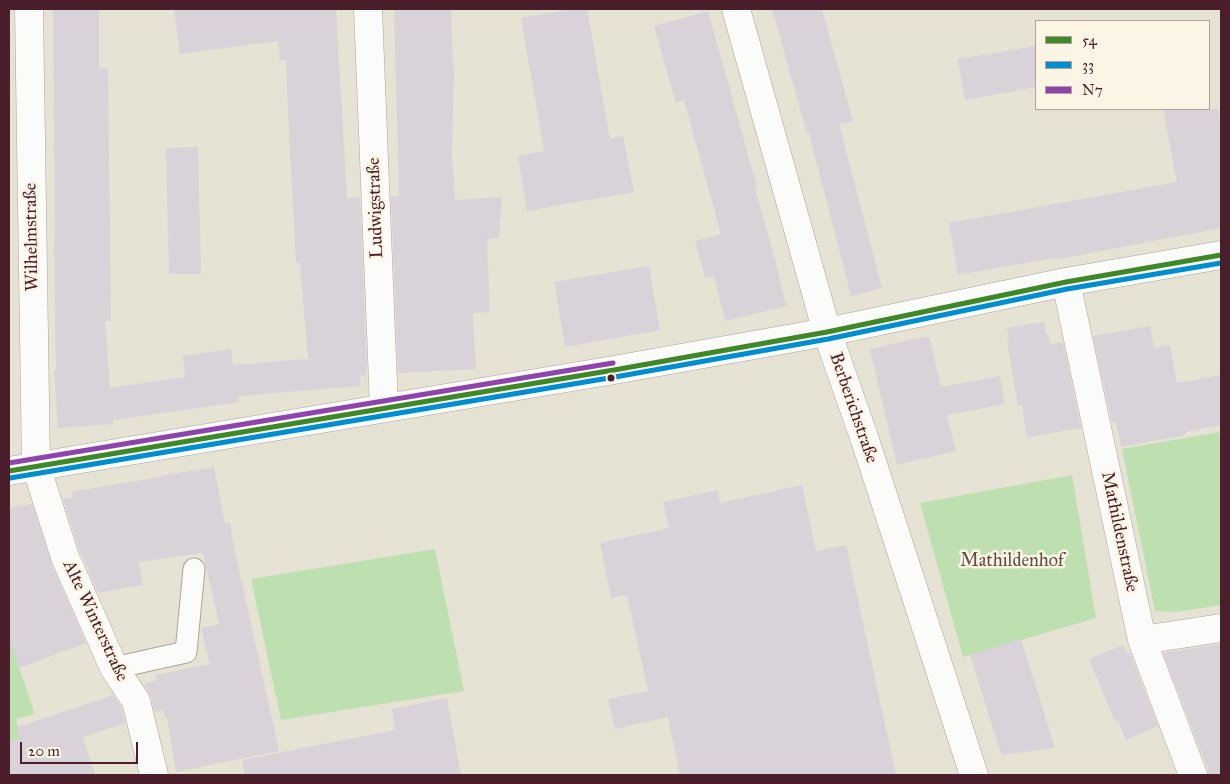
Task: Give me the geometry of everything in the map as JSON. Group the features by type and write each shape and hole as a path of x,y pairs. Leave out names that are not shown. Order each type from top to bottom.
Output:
{"street":[{"name":"Wilhelmstraße","path":"29,9 36,466"},
{"name":"Ludwigstraße","path":"368,9 384,408"},
{"name":"Berberichstraße","path":"736,9 827,332 866,440 974,775"},
{"path":"9,471 614,370 827,332 1066,282 1221,255"},
{"name":"Mathildenstraße","path":"1066,282 1142,640 1193,775"},
{"name":"Alte Winterstraße","path":"36,466 65,557 114,668 136,701 154,775"},
{"path":"1142,640 1221,628"}],"lane":[{"path":"114,668 186,652 194,570"}],"green space":[{"path":"1219,432 1221,443 1221,605 1176,612 1155,611 1122,449"},
{"name":"Mathildenhof","path":"1072,475 1096,618 963,657 920,503"},
{"path":"435,549 464,691 281,720 251,579"},
{"path":"32,628 19,667 34,714 16,719 20,739 9,742 9,637"}],"building":[{"path":"53,9 99,9 99,68 108,69 111,321 105,321 110,388 185,377 183,356 231,349 233,365 308,359 300,263 296,263 286,60 280,60 278,41 180,54 174,9 336,9 347,198 360,197 367,375 360,376 361,386 238,396 239,402 113,420 113,424 58,428 54,370 56,370"},
{"path":"394,9 451,9 454,67 452,154 455,200 502,197 499,238 487,239 490,312 473,313 476,369 398,373 391,196 399,196"},
{"path":"573,9 587,9 610,139 623,136 634,192 527,211 518,156 544,151 521,18"},
{"path":"772,9 822,9 853,121 839,124 882,288 851,296 809,133 807,133"},
{"path":"708,11 757,187 755,188 786,306 725,321 714,276 705,278 695,241 721,234 684,100 676,103 654,26"},
{"path":"1035,46 1035,87 965,100 958,59"},
{"path":"1218,109 1221,128 1221,228 1059,259 1059,257 958,275 949,223 1177,182 1163,110"},
{"path":"198,147 201,274 169,274 166,148"},
{"path":"649,266 660,330 565,347 554,282"},
{"path":"1044,322 1050,344 1063,342 1081,428 1027,437 1022,405 1018,406 1007,341 1009,341 1007,328"},
{"path":"1150,326 1154,348 1170,345 1177,383 1221,375 1221,425 1186,432 1186,435 1121,447 1116,422 1112,423 1093,336"},
{"path":"929,336 941,387 1000,376 1005,404 947,415 956,451 897,465 870,349"},
{"path":"214,467 225,523 230,522 279,751 176,772 167,717 165,718 163,710 155,712 151,697 144,684 157,680 156,675 210,664 201,628 219,624 203,553 139,562 143,585 98,593 80,551 63,499 73,497 72,492"},
{"path":"802,485 816,551 846,545 896,775 680,775 668,717 615,729 608,699 648,691 627,595 611,598 600,543 669,528 663,502 718,490 720,503"},
{"path":"32,504 51,563 86,643 19,668 9,638 9,508"},
{"path":"1021,639 1055,748 1002,755 970,655"},
{"path":"1221,644 1221,775 1208,775 1208,769 1163,653"},
{"path":"1123,645 1127,653 1130,653 1158,726 1126,740 1118,720 1115,721 1089,659"},
{"path":"113,695 121,707 125,723 83,737 95,775 9,775 9,742 20,739 17,727"},
{"path":"447,698 461,775 244,775 242,760 395,730 392,709"}],"transit line":[{"name":"54","path":"9,471 614,370 827,332 1066,282 1221,255"},
{"name":"33","path":"10,478 615,377 828,339 1067,289 1221,263"},
{"name":"N7","path":"9,463 613,363"}]}
